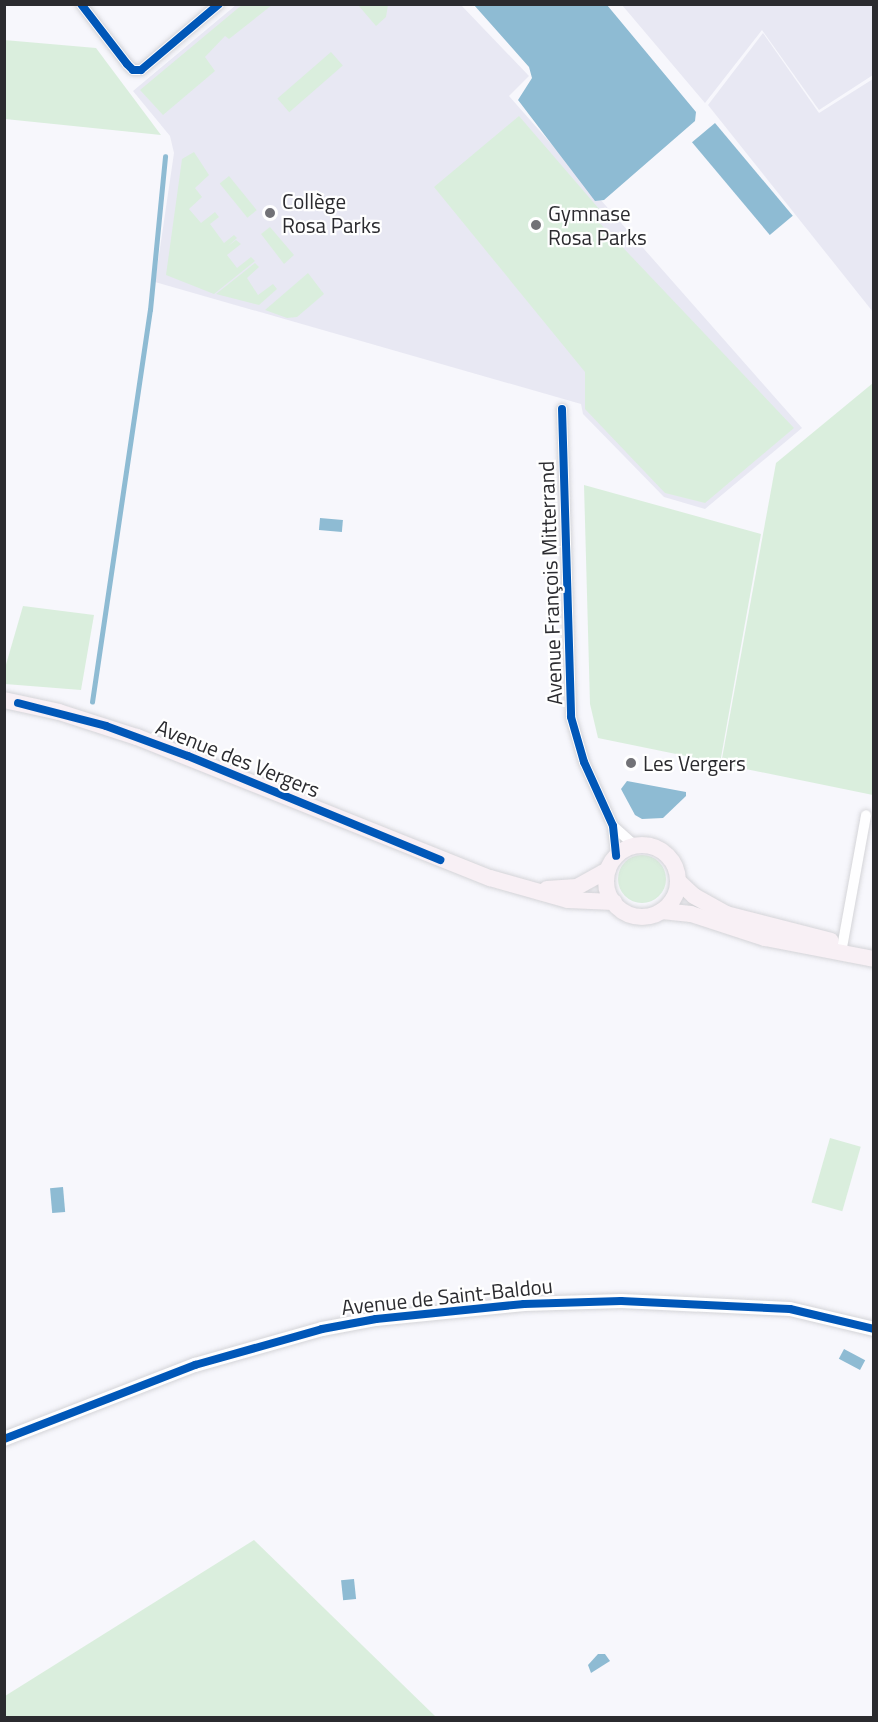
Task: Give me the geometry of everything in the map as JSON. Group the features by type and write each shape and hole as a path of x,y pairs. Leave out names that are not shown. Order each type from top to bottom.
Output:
{"main road":[{"name":"Avenue des Vergers","path":"9,702 59,712 147,741 450,864 568,900 614,902"},
{"path":"662,910 674,898 678,881 674,864 662,850 635,846 612,863 607,887 614,902 621,910 642,916 662,910 691,914 765,938 841,949"},
{"name":"Avenue des Vergers","path":"518,886 577,887 612,863"},
{"path":"678,881 694,896 726,914 873,958"}],"street":[{"path":"81,4 133,70 141,70 219,4"},
{"name":"Avenue François Mitterrand","path":"561,409 571,717 584,762 612,826 612,863"},
{"path":"841,949 866,815"},
{"name":"Avenue François Mitterrand","path":"612,826 635,846"},
{"name":"Avenue de Saint-Baldou","path":"4,1439 123,1390 195,1365 322,1329 376,1319 524,1304 621,1301 790,1309 873,1329"}],"shaded area":[{"name":"Collège Rosa Parks","path":"236,5 461,5 529,76 509,96 802,428 705,509 664,497 583,414 581,404 155,282 174,153 170,136 133,91"},
{"path":"622,5 873,5 873,75 819,110 762,30 705,103"},
{"path":"763,33 819,113 873,79 873,312 708,105"}],"green space":[{"path":"243,4 272,5 229,39 225,36 205,57 215,71 163,115 140,90"},
{"path":"358,5 388,5 386,17 376,26"},
{"path":"4,40 96,48 161,135 5,119"},
{"path":"331,52 343,66 289,112 277,99"},
{"path":"519,116 600,210 593,216 794,428 705,503 665,493 585,409 585,372 434,187"},
{"path":"194,152 209,175 195,188 202,197 189,209 201,223 215,212 219,217 210,224 224,243 234,235 237,238 228,246 236,240 241,244 227,255 237,268 251,257 255,261 214,294 166,275 182,159"},
{"path":"229,176 257,210 247,218 220,184"},
{"path":"270,227 294,255 284,264 261,234"},
{"path":"255,263 259,267 247,278 258,295 273,284 277,289 259,305 216,294"},
{"path":"308,273 324,294 297,317 287,318 265,310"},
{"path":"873,383 873,795 721,764 776,463"},
{"path":"584,485 761,534 720,763 598,738 590,704"},
{"path":"23,606 94,615 81,690 5,684 5,668"},
{"path":"637,855 647,855 659,862 666,874 666,884 659,896 647,903 637,903 622,892 618,884 618,874 629,859"},
{"path":"830,1138 861,1147 842,1211 812,1202"},
{"path":"254,1540 436,1717 5,1717 5,1696"}],"water":[{"path":"474,5 607,5 696,112 695,121 604,200 595,201 518,100 532,78 529,67"},
{"path":"715,123 793,216 770,235 692,142"},
{"path":"320,518 343,520 342,532 319,530"},
{"path":"627,781 686,792 686,796 663,818 642,819 635,815 621,789"},
{"path":"63,1187 65,1212 52,1213 50,1188"},
{"path":"844,1349 865,1360 860,1370 839,1359"},
{"path":"354,1579 356,1599 343,1600 341,1580"},
{"path":"598,1654 605,1654 610,1661 591,1673 588,1665"}],"waterway":[{"path":"92,702 150,310 165,157"}],"cycle path":[{"path":"81,4 133,70 141,70 219,4"},
{"path":"562,409 571,717 584,762 613,826 616,856"},
{"path":"18,703 106,726 188,756 440,860"},
{"path":"4,1439 195,1365 322,1329 376,1319 524,1304 621,1301 790,1309 874,1329"}],"place":[{"name":"Collège Rosa Parks","path":"270,213"},
{"name":"Gymnase Rosa Parks","path":"536,225"},
{"name":"Les Vergers","path":"631,763"}]}
